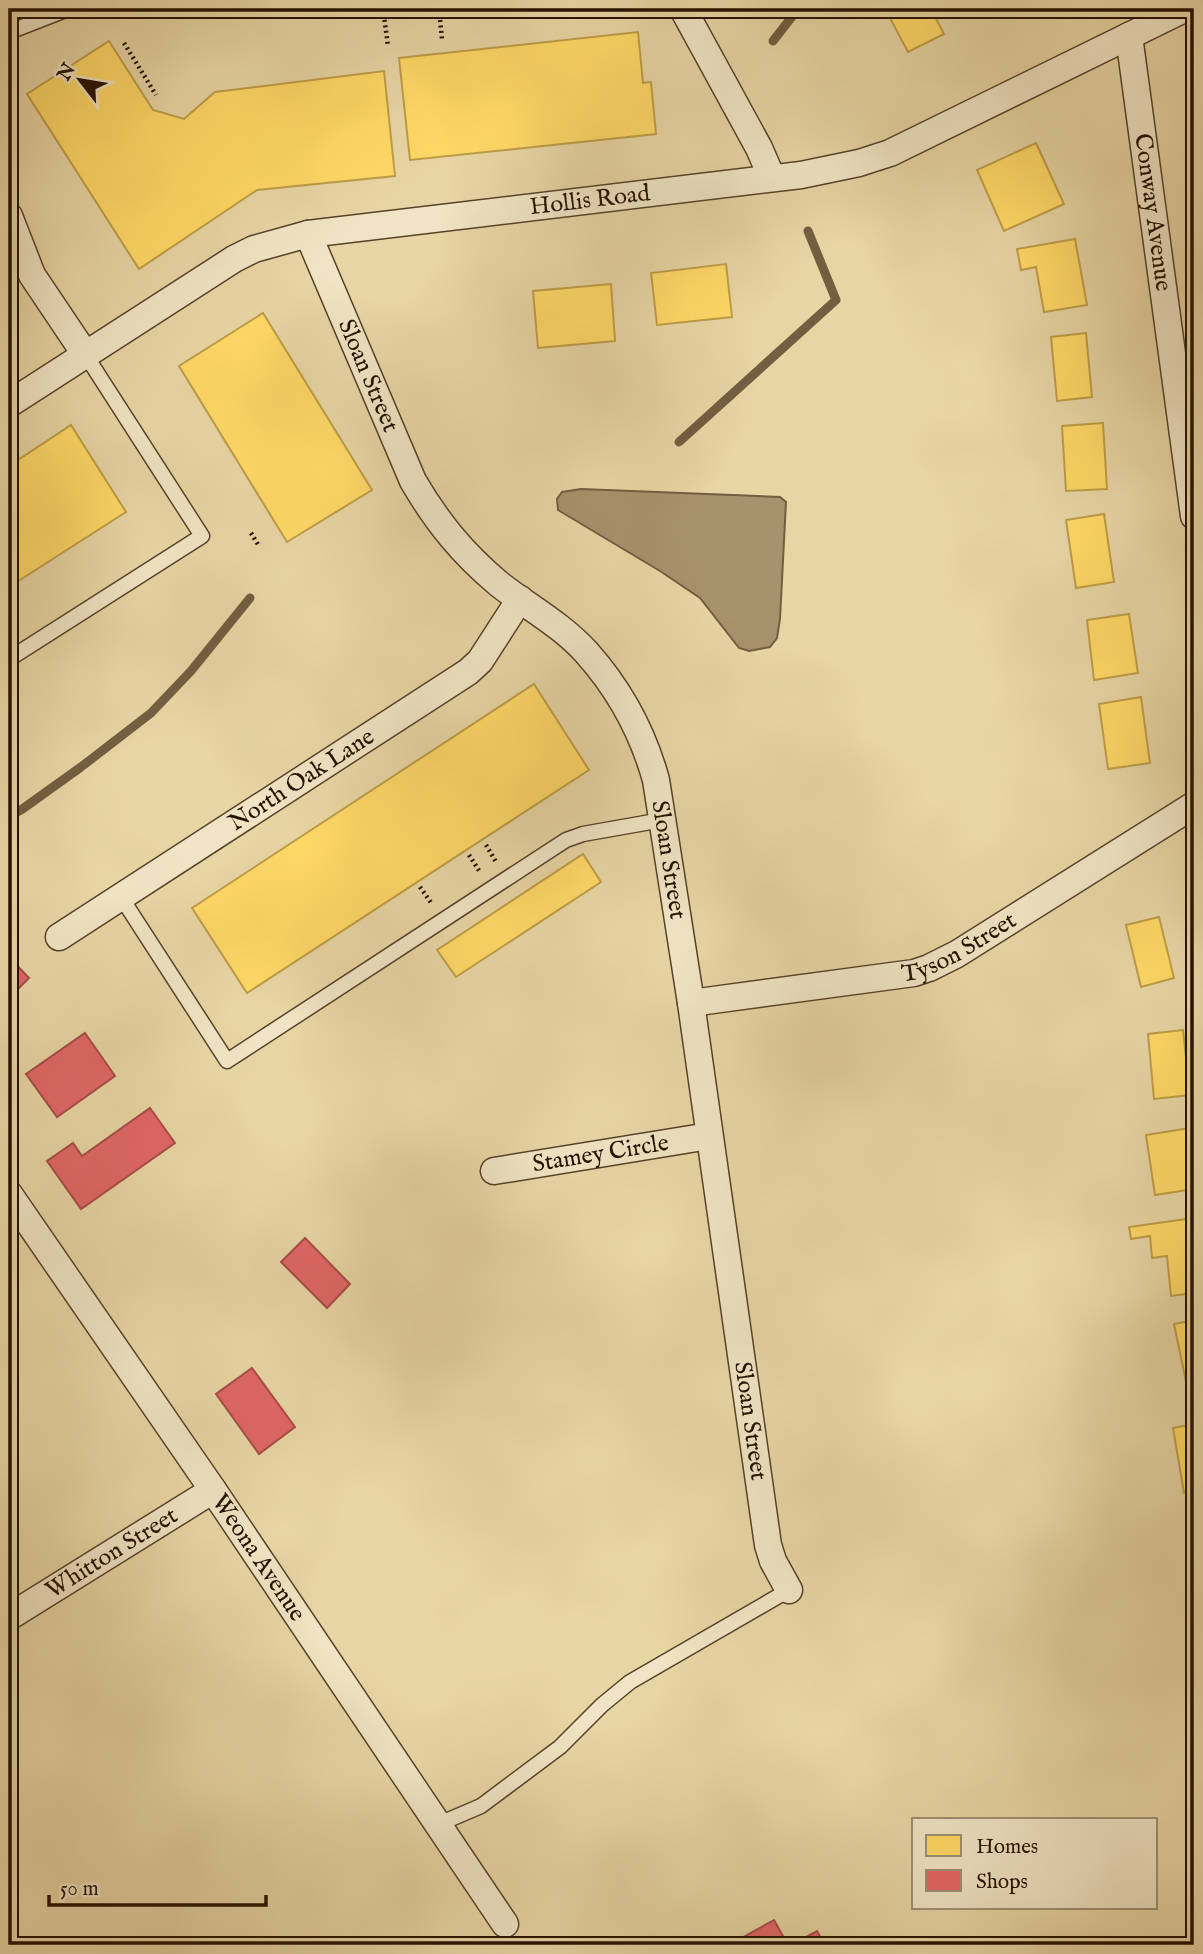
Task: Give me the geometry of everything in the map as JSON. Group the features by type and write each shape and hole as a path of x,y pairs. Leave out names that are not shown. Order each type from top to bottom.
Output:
{"street":[{"path":"682,9 759,148 772,178"},
{"name":"Hollis Road","path":"9,404 234,258 254,248 308,234 772,178 859,163 890,153 1184,9"},
{"name":"Conway Avenue","path":"1129,36 1194,516"},
{"path":"9,216 32,275 85,354"},
{"name":"Sloan Street","path":"308,234 413,481 435,518 466,555 549,619 586,652 614,688 633,720 650,759 656,779 691,1003 768,1545 773,1561 789,1590"},
{"name":"North Oak Lane","path":"59,937 468,672 480,661 520,599"},
{"name":"Tyson Street","path":"691,1003 900,975 929,968 957,954 1194,806"},
{"name":"Stamey Circle","path":"494,1171 709,1136"},
{"name":"Weona Avenue","path":"9,1194 213,1490 505,1924"},
{"name":"Whitton Street","path":"9,1617 213,1490"}],"lane":[{"path":"9,32 68,9"},
{"path":"9,659 202,536 85,354"},
{"path":"121,897 227,1061 566,840 583,834 662,820"},
{"path":"439,1824 481,1806 560,1747 629,1682 789,1590"}],"path":[{"path":"290,15 327,9"},
{"path":"383,9 388,46"},
{"path":"439,9 442,39"},
{"path":"124,43 156,95"},
{"path":"251,533 259,546"}],"shaded area":[{"path":"581,489 780,497 786,502 780,619 777,638 770,647 749,651 739,648 700,598 558,510 557,499 562,492"}],"building: Homes":[{"path":"907,9 931,9 944,34 908,52 890,18"},
{"path":"638,32 643,83 651,82 656,134 410,160 399,58"},
{"path":"109,41 153,110 184,119 215,92 384,71 395,176 257,190 139,269 27,94"},
{"path":"1036,143 1064,204 1004,231 977,170"},
{"path":"1075,239 1087,305 1044,312 1036,267 1021,270 1017,249"},
{"path":"726,264 732,317 657,325 651,273"},
{"path":"611,284 615,341 538,348 533,291"},
{"path":"263,313 372,490 287,542 179,366"},
{"path":"9,333 16,344 9,348"},
{"path":"1086,333 1092,397 1057,401 1051,337"},
{"path":"1103,423 1107,489 1066,491 1062,426"},
{"path":"71,425 126,512 9,587 9,466"},
{"path":"1104,514 1114,582 1076,588 1066,520"},
{"path":"1129,614 1138,673 1094,680 1087,620"},
{"path":"534,684 589,770 247,993 192,908"},
{"path":"1141,697 1150,763 1108,769 1099,704"},
{"path":"583,854 601,882 456,977 437,950"},
{"path":"1159,917 1174,978 1141,987 1126,925"},
{"path":"1183,1030 1190,1095 1154,1099 1148,1034"},
{"path":"1190,1128 1194,1156 1194,1189 1155,1195 1146,1135"},
{"path":"1194,1218 1194,1293 1171,1296 1167,1256 1152,1258 1150,1236 1131,1239 1129,1227"},
{"path":"1194,1320 1194,1395 1189,1396 1174,1324"},
{"path":"1194,1424 1194,1492 1184,1493 1173,1428"}],"building: Shops":[{"path":"9,957 29,978 9,998"},
{"path":"85,1033 115,1076 57,1117 26,1074"},
{"path":"150,1108 175,1143 81,1209 47,1161 73,1143 82,1156"},
{"path":"305,1238 350,1284 327,1308 281,1262"},
{"path":"252,1368 295,1427 259,1454 216,1394"},
{"path":"774,1920 788,1945 729,1945"},
{"path":"817,1931 825,1945 791,1945"}],"waterway":[{"path":"773,41 798,9"},
{"path":"679,442 836,300 808,231"},
{"path":"9,816 81,767 151,713 191,671 250,598"}]}
